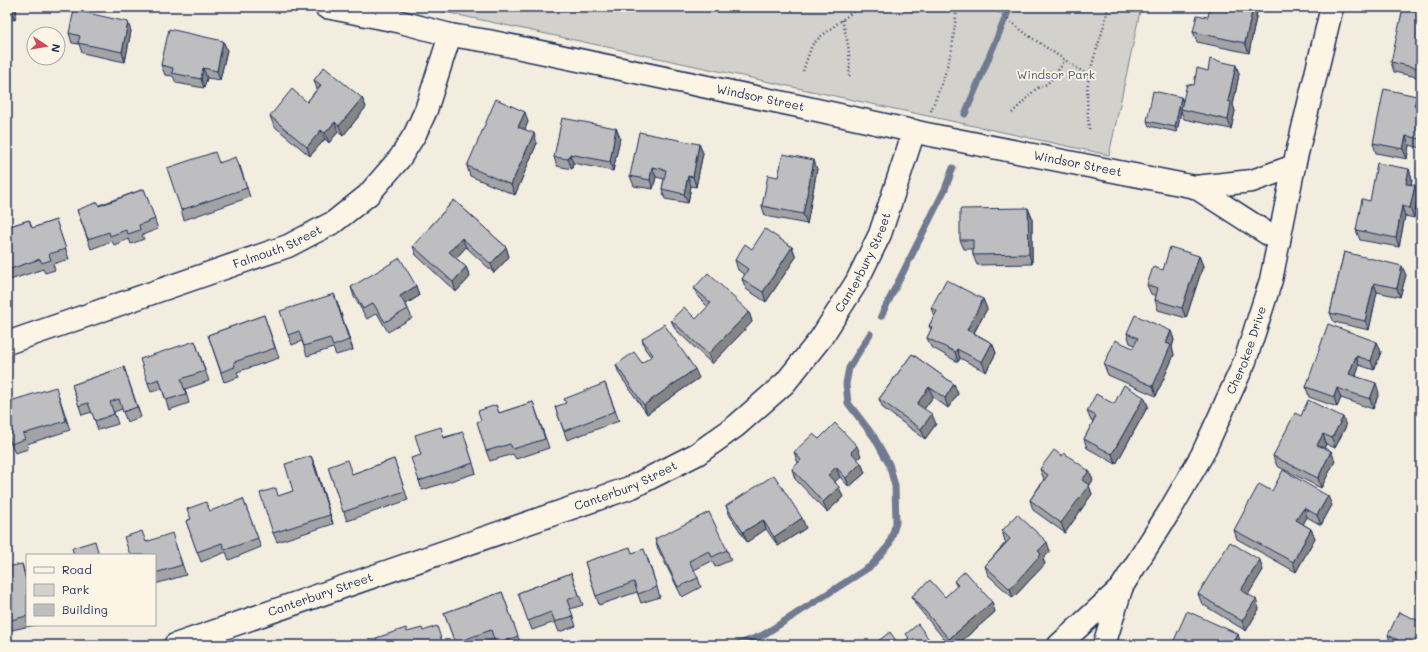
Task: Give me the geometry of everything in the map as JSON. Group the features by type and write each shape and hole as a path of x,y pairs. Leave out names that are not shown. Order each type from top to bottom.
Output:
{"street":[{"name":"Windsor Street","path":"326,7 409,16 450,35 514,46 914,131 1195,187 1252,181 1294,166"},
{"name":"Cherokee Drive","path":"1059,645 1121,588 1169,512 1202,455 1245,361 1271,280 1294,166 1332,7"},
{"name":"Falmouth Street","path":"7,343 288,246 334,222 368,195 400,158 415,134 426,110 450,35"},
{"name":"Canterbury Street","path":"175,645 632,487 697,454 736,426 785,383 822,338 856,283 880,234 914,131"},
{"name":"Windsor Street","path":"1195,187 1279,241"},
{"path":"1104,645 1121,588"}],"path":[{"path":"804,70 812,45 820,37 860,7"},
{"path":"930,113 940,88 952,49 957,7"},
{"path":"992,7 1029,36 1090,76"},
{"path":"1089,130 1087,101 1090,76 1101,39 1108,7"},
{"path":"842,20 848,40 849,79"},
{"path":"1012,113 1037,88 1047,84 1065,60"}],"green space":[{"name":"Windsor Park","path":"421,7 1141,7 1109,155"}],"building":[{"path":"7,7 12,7 11,10 7,9"},
{"path":"1210,7 1253,7 1245,43 1193,32 1197,15 1208,17"},
{"path":"1403,8 1421,12 1421,69 1391,62"},
{"path":"74,10 128,22 122,52 78,43 80,36 69,33"},
{"path":"169,29 223,41 217,71 203,68 201,79 172,73 173,68 161,65"},
{"path":"1210,59 1236,65 1228,101 1231,102 1228,120 1181,109 1187,84 1194,85 1197,68 1208,71"},
{"path":"324,67 362,98 339,126 335,122 325,133 321,130 307,147 270,116 292,89 307,102 321,85 314,80"},
{"path":"1384,89 1417,96 1414,106 1421,108 1421,139 1406,136 1403,149 1373,143"},
{"path":"1153,91 1181,97 1175,127 1147,121"},
{"path":"496,99 525,112 518,127 534,133 511,185 467,166"},
{"path":"562,118 616,128 610,162 570,154 568,159 554,157"},
{"path":"639,132 699,144 693,177 688,176 684,194 662,189 666,170 652,167 650,180 630,176"},
{"path":"215,152 219,163 236,157 247,188 181,210 167,168"},
{"path":"783,154 814,160 803,214 762,206 768,175 778,177"},
{"path":"1377,163 1409,169 1406,184 1415,185 1410,208 1402,206 1396,238 1356,230 1362,199 1370,201"},
{"path":"144,189 155,219 139,225 140,230 128,234 126,230 110,236 109,232 88,239 77,210 98,202 99,206"},
{"path":"454,200 506,247 491,264 462,238 449,252 466,267 453,282 413,246"},
{"path":"1028,208 1029,254 973,255 973,240 960,240 960,209"},
{"path":"29,220 32,228 56,220 66,249 49,254 51,260 42,263 40,259 7,270 7,227"},
{"path":"765,229 792,247 763,292 742,279 748,269 735,260 745,244 752,249"},
{"path":"1170,247 1199,256 1182,308 1155,300 1158,288 1147,285 1153,267 1163,270"},
{"path":"1344,252 1402,266 1397,288 1374,283 1365,321 1330,313"},
{"path":"400,258 416,286 400,296 408,309 385,322 373,303 363,309 351,287"},
{"path":"708,273 749,312 708,354 671,320 684,307 696,319 711,303 694,288"},
{"path":"946,280 983,299 967,330 992,343 982,362 957,349 955,352 927,338 932,327 929,326 937,311 931,308"},
{"path":"334,294 349,340 333,346 330,338 304,346 299,331 288,335 280,311"},
{"path":"264,315 275,348 234,362 235,367 221,372 208,335"},
{"path":"1135,315 1171,331 1166,343 1171,345 1153,386 1104,365 1115,340 1133,348 1138,338 1127,333"},
{"path":"664,324 695,369 644,405 616,365 634,352 642,363 653,355 642,339"},
{"path":"1328,324 1377,342 1371,361 1356,356 1349,374 1376,383 1370,399 1337,388 1334,397 1306,387"},
{"path":"195,341 205,371 181,379 186,394 166,400 159,379 148,383 140,359"},
{"path":"912,354 954,384 945,398 929,387 917,404 932,414 921,429 879,399"},
{"path":"124,367 137,407 123,412 119,399 110,402 114,414 95,421 88,403 79,406 72,385"},
{"path":"605,383 615,411 564,431 555,407 566,403 564,399"},
{"path":"1124,385 1144,397 1112,454 1084,439 1096,416 1087,411 1096,394 1114,404"},
{"path":"56,387 66,421 23,434 25,439 11,444 7,430 7,402"},
{"path":"1308,400 1343,417 1332,438 1323,434 1317,445 1331,451 1318,478 1273,456 1295,413 1301,416"},
{"path":"533,402 545,439 513,449 510,444 486,451 477,422 481,420 478,411 496,405 499,413"},
{"path":"835,423 857,446 851,452 861,463 846,478 836,467 828,475 839,487 823,502 792,469 801,460 794,452 813,434 819,439"},
{"path":"441,427 444,438 463,432 473,463 419,481 411,458 421,455 415,435"},
{"path":"1054,450 1062,456 1064,453 1089,471 1082,480 1089,485 1061,523 1030,500 1048,475 1040,469"},
{"path":"311,456 330,515 273,533 260,493 276,488 278,496 293,491 285,464"},
{"path":"394,459 405,491 343,512 328,467 347,460 352,474"},
{"path":"1283,470 1328,496 1317,515 1304,508 1296,520 1311,529 1293,562 1234,530 1259,484 1272,491"},
{"path":"774,475 802,518 774,537 763,520 743,532 726,506"},
{"path":"243,499 258,538 225,550 222,543 197,552 186,521 191,519 187,509 206,502 210,511"},
{"path":"709,512 727,550 712,557 709,551 689,561 698,578 678,587 655,539"},
{"path":"1017,514 1047,542 1038,551 1041,554 1010,589 985,566 1010,539 1002,531"},
{"path":"142,531 146,542 172,533 182,565 156,573 156,554 130,554 124,537"},
{"path":"95,541 99,554 74,554 72,548"},
{"path":"1230,542 1260,560 1241,590 1256,599 1242,621 1198,594"},
{"path":"630,547 632,553 644,549 657,587 638,594 634,582 596,596 585,562"},
{"path":"22,564 26,581 26,616 7,621 7,567"},
{"path":"1421,565 1421,576 1416,574"},
{"path":"965,571 992,602 949,639 912,596 930,580 945,597 958,585 954,581"},
{"path":"571,573 579,595 567,600 573,616 555,622 551,612 528,621 518,593"},
{"path":"1421,589 1421,601 1416,599"},
{"path":"502,592 518,636 496,645 491,630 455,643 444,613"},
{"path":"1187,611 1238,634 1233,645 1172,645"},
{"path":"1399,612 1421,622 1421,645 1396,645 1398,640 1388,635"},
{"path":"918,624 933,645 899,645 909,638 906,634"},
{"path":"437,626 443,645 378,645 376,638 406,628 407,632 422,628 423,631"},
{"path":"890,632 899,645 875,645 874,644"}],"waterway":[{"path":"965,114 1010,7"},
{"path":"881,316 945,189 953,168"},
{"path":"737,645 763,635 871,566 889,545 896,523 895,486 889,464 874,437 848,403 846,384 849,368 870,334"}]}
